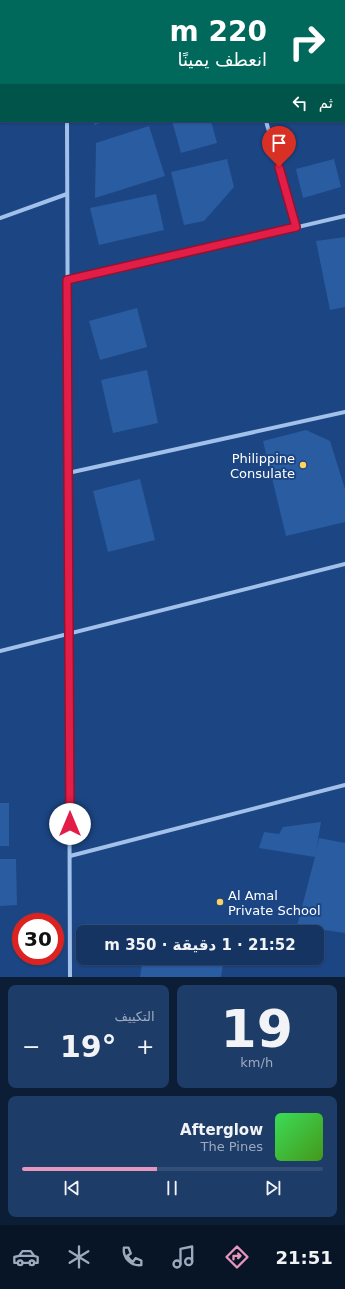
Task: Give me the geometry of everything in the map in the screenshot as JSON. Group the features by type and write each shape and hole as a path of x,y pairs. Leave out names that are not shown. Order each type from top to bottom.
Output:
{"street":[{"path":"67,122 70,977"},
{"path":"266,122 296,227"},
{"path":"0,218 67,194"},
{"path":"67,280 345,216"},
{"path":"68,473 345,412"},
{"path":"0,651 345,564"},
{"path":"70,856 345,785"}],"building":[{"path":"94,122 104,122 94,125"},
{"path":"172,122 211,122 217,143 181,153"},
{"path":"149,126 165,176 95,198 96,143"},
{"path":"227,159 234,187 204,221 184,225 171,172"},
{"path":"334,159 341,187 303,198 296,169"},
{"path":"156,194 164,230 99,245 90,208"},
{"path":"345,237 345,307 330,310 316,241"},
{"path":"137,308 147,347 100,360 89,321"},
{"path":"147,370 158,423 113,433 101,380"},
{"name":"Philippine Consulate","path":"306,430 330,441 345,489 345,522 286,536 263,441"},
{"path":"140,479 155,540 108,552 93,491"},
{"path":"0,803 9,803 9,846 0,846"},
{"path":"321,822 316,851 319,838 345,843 345,933 324,930 324,925 297,925 315,857 259,848 264,832 279,834 283,827"},
{"path":"0,859 16,859 17,905 0,906"},
{"path":"142,965 223,965 221,977 140,977"}],"place":[{"name":"Philippine Consulate","path":"303,465"},
{"name":"Al Amal Private School","path":"220,902"}],"route":[{"path":"70,824 67,280 296,227 279,167"}]}
